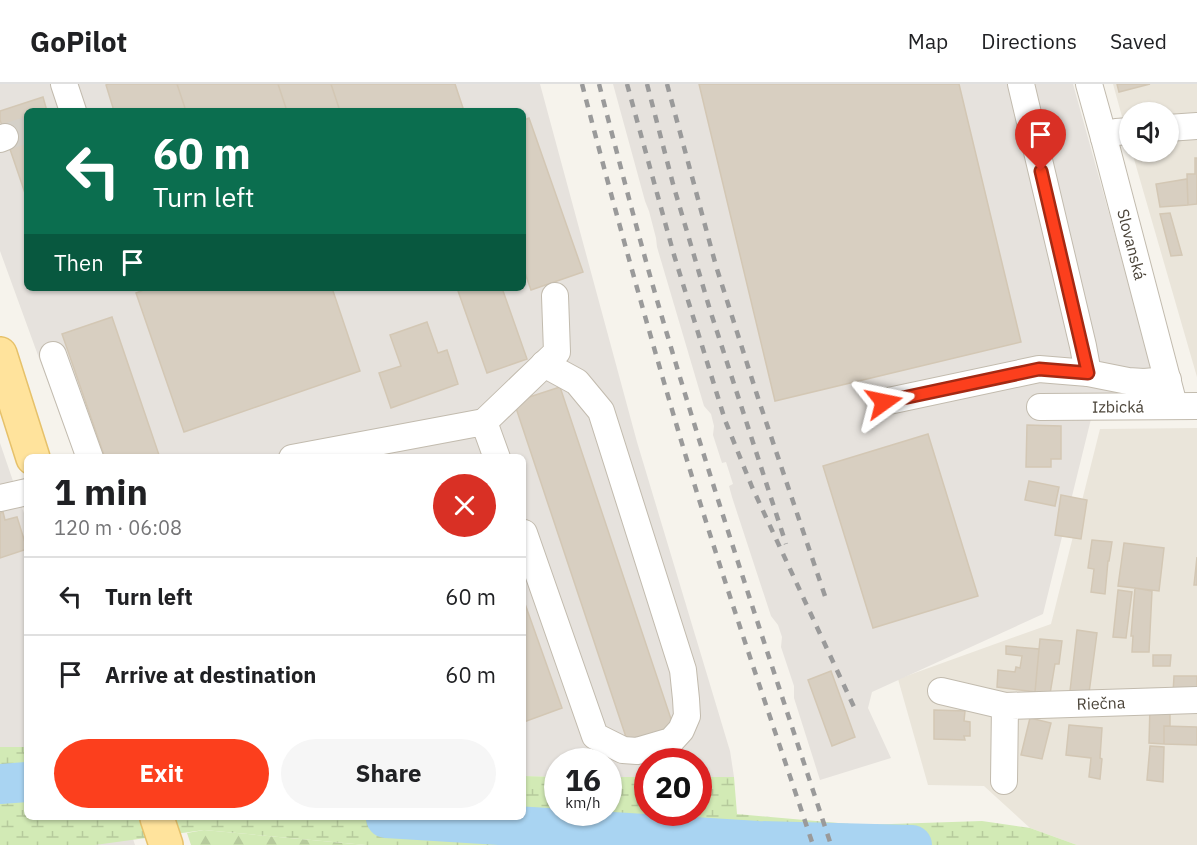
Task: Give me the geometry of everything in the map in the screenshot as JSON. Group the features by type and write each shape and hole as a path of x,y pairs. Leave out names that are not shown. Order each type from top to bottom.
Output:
{"main road":[{"path":"0,354 32,454"},
{"path":"158,820 166,845"}],"street":[{"path":"64,84 72,108"},
{"path":"1021,84 1088,373"},
{"name":"Slovanská","path":"1089,84 1167,380 1186,406"},
{"path":"1179,127 1197,126"},
{"path":"1104,138 1119,132"},
{"path":"327,454 484,422 556,352 555,296"},
{"path":"53,355 89,454"},
{"path":"526,540 595,736 623,750 637,751 671,741 681,730 687,716 683,670 601,411 577,382 544,364"},
{"path":"884,402 1039,369 1088,373 1128,381 1167,380"},
{"name":"Izbická","path":"1040,406 1186,406"},
{"path":"484,422 496,454"},
{"path":"0,498 24,493"},
{"name":"Riečna","path":"941,691 1005,706 1197,700"},
{"path":"1004,781 1005,706"}],"shaded area":[{"path":"0,84 540,84 637,442 730,751 734,777 712,777 712,748 634,748 634,777 622,777 622,748 544,748 544,777 526,776 526,454 74,454 0,251"},
{"path":"613,84 1073,84 1166,418 1091,419 1043,614 872,692 868,708 891,758 820,780 794,698 794,686 781,647 782,637 778,625 771,616 732,497 729,486 733,484 726,462 722,463 713,435 714,426 711,414 704,406 657,247"},
{"path":"1113,84 1197,84 1197,377 1135,162 1179,162 1179,102 1119,102 1119,106"},
{"path":"1197,428 1197,845 1077,845 1030,828 984,786 928,785 898,679 1051,624 1100,429"},
{"path":"0,443 24,513 24,820 127,820 135,845 0,845"}],"green space":[{"path":"0,747 24,747 24,820 526,820 526,776 544,777 544,826 622,826 622,777 634,777 634,826 712,826 712,777 734,777 737,814 861,825 982,821 1030,828 1077,845 366,845 204,830 95,845 0,845"},
{"path":"204,830 366,845 191,845 187,833"}],"building":[{"path":"177,84 185,108 113,108 106,85"},
{"path":"177,84 278,84 286,108 185,108"},
{"path":"278,84 331,84 339,108 286,108"},
{"path":"331,84 455,84 463,108 339,108"},
{"path":"699,84 959,84 1021,342 775,401"},
{"path":"1117,84 1150,84 1119,92"},
{"path":"43,97 46,108 24,108 24,190 0,120 0,111"},
{"path":"529,118 583,272 531,290 526,276 526,119"},
{"path":"1195,158 1197,158 1197,204 1188,205 1187,174 1195,174"},
{"path":"1187,179 1188,205 1160,207 1156,184"},
{"path":"1170,213 1182,255 1171,256 1160,214"},
{"path":"141,291 333,291 360,371 184,432 136,293"},
{"path":"458,291 503,291 527,359 487,373"},
{"path":"112,317 159,454 104,454 62,334"},
{"path":"427,322 438,353 447,350 458,384 391,408 379,373 401,366 390,335"},
{"path":"560,387 674,728 628,743 514,402"},
{"path":"1027,425 1061,426 1061,459 1051,459 1051,467 1026,467"},
{"path":"928,434 978,596 873,628 823,466"},
{"path":"1029,481 1059,487 1055,506 1025,500"},
{"path":"1061,495 1087,500 1081,539 1055,535"},
{"path":"3,512 5,520 17,517 24,539 24,550 0,558 0,513"},
{"path":"1092,540 1112,542 1105,594 1091,592 1094,569 1088,568"},
{"path":"1124,543 1164,548 1159,591 1118,586"},
{"path":"1197,557 1197,585 1194,585"},
{"path":"1135,588 1152,591 1149,652 1132,652"},
{"path":"1118,590 1132,592 1126,638 1113,637"},
{"path":"526,607 562,708 526,721"},
{"path":"1077,630 1097,633 1089,693 1070,691"},
{"path":"1040,639 1062,641 1059,664 1055,664 1050,694 1035,692"},
{"path":"1006,646 1039,649 1035,692 997,687 998,670 1015,672 1016,667 1020,668 1022,656 1006,654"},
{"path":"1153,655 1171,655 1170,666 1153,666"},
{"path":"831,671 855,737 832,746 808,680"},
{"path":"1174,676 1197,676 1197,694 1173,694"},
{"path":"1150,706 1170,706 1170,726 1164,726 1164,744 1149,743"},
{"path":"934,710 965,711 964,721 970,722 970,736 964,736 965,740 934,739"},
{"path":"1030,718 1051,723 1042,759 1021,755"},
{"path":"1069,725 1102,728 1100,779 1089,777 1091,758 1066,755"},
{"path":"1164,726 1197,727 1197,745 1164,744"},
{"path":"1150,746 1164,747 1163,782 1147,780"}],"waterway":[{"path":"0,784 24,782"},
{"path":"418,820 758,841 912,845"}],"tunnel":[{"path":"5,137 24,131"}],"railway":[{"path":"582,84 665,387 744,638 813,845"},
{"path":"599,84 649,272 686,398 831,845"},
{"path":"627,84 674,255 725,420 752,487 854,707"},
{"path":"647,84 673,184 710,310 786,544"},
{"path":"667,84 716,266 826,599"}],"route":[{"path":"884,402 1039,369 1088,373 1041,171"}]}
